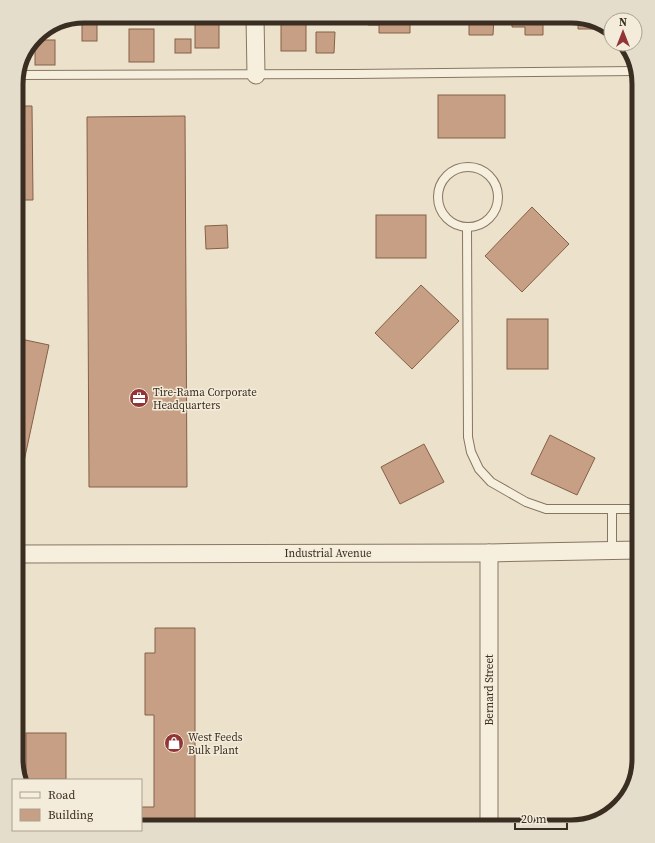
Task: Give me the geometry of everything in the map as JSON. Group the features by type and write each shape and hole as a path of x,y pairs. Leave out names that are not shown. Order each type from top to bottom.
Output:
{"street":[{"path":"255,23 256,75"},
{"name":"Industrial Avenue","path":"23,554 489,553 632,550"},
{"name":"Bernard Street","path":"489,553 489,820"}],"lane":[{"path":"24,75 631,72"},
{"path":"475,168 485,172 492,179 497,188 498,198 496,208 491,217 483,223 467,227 456,224 448,219 442,212 438,202 438,193 441,184 447,176 455,170 475,168"},
{"path":"467,227 468,437 471,452 479,469 491,482 526,502 546,509 632,509"},
{"path":"612,510 612,550"}],"building":[{"path":"82,23 97,23 97,41 82,41"},
{"path":"139,23 174,23 174,24"},
{"path":"195,23 219,23 219,48 195,48"},
{"path":"281,23 306,23 306,51 281,51"},
{"path":"368,23 410,23 410,33 379,33 379,25 368,25"},
{"path":"469,23 494,23 493,35 469,35"},
{"path":"512,23 543,23 543,35 525,35 525,27 512,27"},
{"path":"578,23 598,29 578,29"},
{"path":"129,29 154,29 154,62 129,62"},
{"path":"316,32 335,32 334,53 316,53"},
{"path":"175,39 191,39 191,53 175,53"},
{"path":"42,40 55,40 55,65 35,65 36,47"},
{"path":"438,95 505,95 505,138 438,138"},
{"path":"23,106 32,106 33,200 23,200"},
{"path":"185,116 187,487 89,487 87,117"},
{"path":"532,207 569,244 522,292 485,256"},
{"path":"376,215 426,215 426,258 376,258"},
{"path":"227,225 228,248 206,249 205,226"},
{"path":"421,285 459,321 412,369 375,333"},
{"path":"507,319 548,319 548,369 507,369"},
{"path":"23,339 49,345 23,466"},
{"path":"550,435 595,458 577,495 531,474"},
{"path":"424,444 444,482 400,504 381,467"},
{"path":"155,628 195,628 195,820 142,820 142,807 154,807 154,715 145,715 145,653 155,653"},
{"path":"26,733 66,733 66,779 26,779"}],"place":[{"name":"Tire-Rama Corporate Headquarters","path":"139,398"},
{"name":"West Feeds Bulk Plant","path":"174,743"}]}
